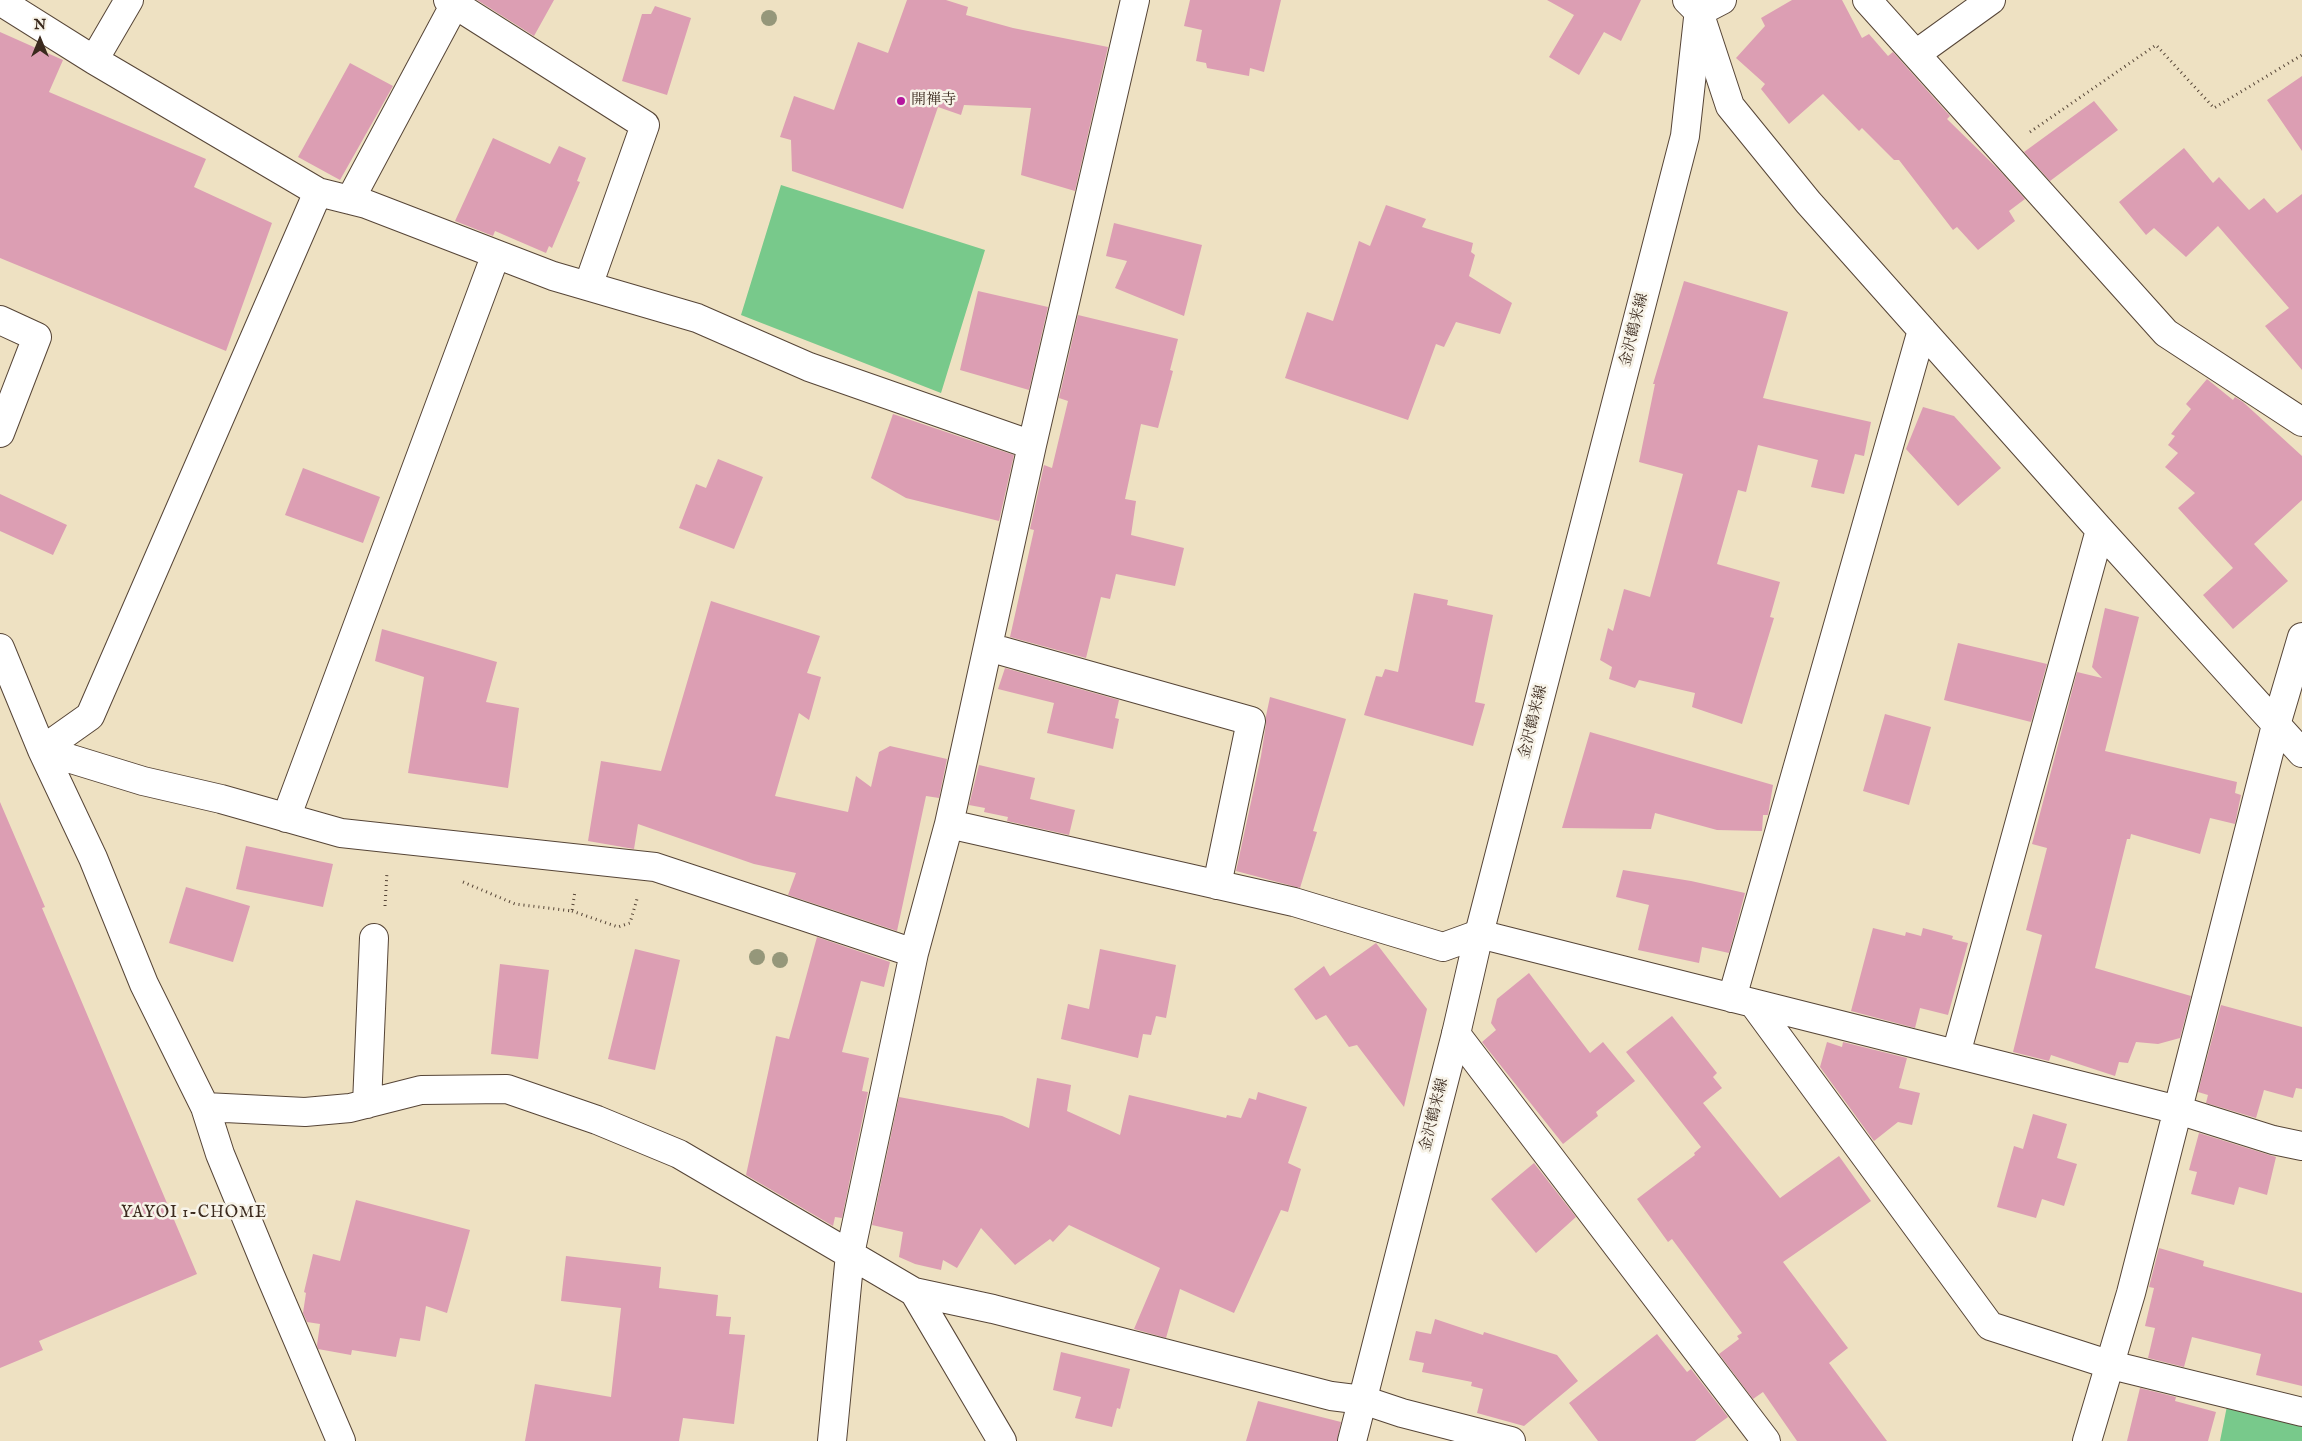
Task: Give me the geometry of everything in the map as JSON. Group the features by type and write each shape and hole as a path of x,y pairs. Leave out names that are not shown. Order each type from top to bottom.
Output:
{"street":[{"path":"94,60 129,0"},
{"path":"832,1441 850,1254 914,953 949,824 1032,444 1135,0"},
{"path":"1867,0 2166,333 2302,422"},
{"path":"1916,54 1991,0"},
{"path":"350,200 453,1 644,125 588,286"},
{"path":"1702,3 1730,106 1808,202 2100,530 2302,753"},
{"name":"金沢鶴来線","path":"1352,1441 1456,1034 1479,934 1685,136 1702,3"},
{"path":"1,5 318,192 366,204 553,276 698,318 809,367 1032,444"},
{"path":"42,750 90,716 318,192"},
{"path":"286,818 496,254"},
{"path":"0,320 37,337 0,433"},
{"path":"1743,1001 1922,330"},
{"path":"1956,1054 2100,530"},
{"path":"2087,1441 2131,1293 2276,724 2302,637"},
{"path":"988,647 1251,721 1217,885"},
{"path":"0,648 42,750 93,858 144,984 205,1107 220,1154 234,1189 341,1441"},
{"path":"42,750 143,781 221,799 341,833 655,867 914,953"},
{"path":"949,824 1294,902 1443,947 1479,934 2178,1110 2273,1140 2302,1146"},
{"path":"367,1104 374,938"},
{"path":"1743,1001 1990,1326 2110,1365 2302,1412"},
{"path":"1456,1034 1766,1441"},
{"path":"205,1107 305,1112 350,1108 421,1090 507,1089 597,1120 679,1154 914,1292 993,1309 1332,1396 1363,1400 1402,1413 1511,1441"},
{"path":"914,1292 1002,1441"}],"path":[{"path":"2003,151 2156,45 2214,108 2302,55"},
{"path":"374,938 384,928 389,839"},
{"path":"572,911 618,927 630,923 645,866"}],"green space":[{"path":"781,185 985,250 941,393 741,315"},
{"path":"2227,1406 2302,1425 2302,1441 2220,1441"}],"building":[{"path":"477,0 554,0 534,36"},
{"path":"907,0 946,0 968,7 966,15 1013,28 1108,47 1075,191 1021,175 1031,108 964,105 961,115 938,107 903,209 792,171 791,140 780,137 794,96 834,110 858,42 888,53"},
{"path":"1190,0 1281,0 1264,72 1250,68 1249,76 1207,68 1206,63 1196,61 1202,30 1184,26"},
{"path":"1547,0 1641,0 1621,41 1604,32 1579,75 1549,57 1574,15"},
{"path":"1792,0 1842,0 1862,38 1869,34 1888,56 1893,52 1950,116 1947,119 1999,170 2025,199 2009,211 2015,221 1978,250 1957,227 1953,230 1899,160 1894,160 1862,128 1859,131 1823,94 1789,124 1761,89 1765,84 1736,58 1765,26 1761,18"},
{"path":"655,6 691,18 667,95 622,81 642,14 651,14"},
{"path":"0,32 63,60 49,92 206,159 194,187 272,223 226,351 0,258"},
{"path":"350,63 393,86 340,180 298,157"},
{"path":"2302,76 2302,151 2267,100"},
{"path":"2094,101 2118,130 2050,181 2024,152"},
{"path":"493,138 550,164 559,146 586,158 577,181 580,182 552,248 549,246 546,253 495,231 493,236 455,221"},
{"path":"2184,148 2213,183 2219,177 2249,210 2264,198 2277,213 2302,194 2302,370 2265,326 2289,308 2218,226 2186,257 2154,228 2146,235 2119,202"},
{"path":"1386,205 1426,219 1422,227 1473,243 1471,252 1475,255 1469,276 1512,303 1500,334 1456,322 1444,347 1436,344 1408,420 1285,378 1307,312 1333,321 1359,241 1370,246"},
{"path":"1114,223 1202,245 1184,316 1115,288 1127,261 1106,256"},
{"path":"1684,281 1788,312 1763,398 1871,422 1864,456 1855,454 1844,494 1811,487 1818,460 1758,445 1746,492 1738,490 1717,564 1780,582 1770,617 1774,618 1742,724 1692,707 1695,693 1639,680 1635,688 1609,679 1612,667 1600,660 1608,628 1613,631 1624,589 1650,597 1683,474 1639,462 1655,384 1653,384"},
{"path":"978,291 1048,307 1029,390 960,370"},
{"path":"1078,315 1178,339 1170,370 1173,371 1158,428 1141,424 1125,499 1136,501 1131,535 1184,548 1175,586 1116,574 1110,599 1101,597 1086,658 1010,637 1034,530 1030,529 1044,465 1052,468 1068,401 1059,398"},
{"path":"2207,379 2233,400 2235,397 2243,402 2302,456 2302,500 2254,544 2288,581 2233,629 2203,595 2233,568 2178,508 2195,493 2165,467 2178,453 2168,445 2175,436 2171,434 2191,409 2186,404"},
{"path":"1923,407 1954,416 2001,468 1958,506 1906,449"},
{"path":"893,414 1014,455 999,521 906,498 871,478"},
{"path":"718,459 763,477 734,549 679,528 696,484 706,488"},
{"path":"303,468 380,497 363,543 285,515"},
{"path":"0,494 67,525 53,555 0,531"},
{"path":"1414,593 1448,600 1447,605 1493,615 1475,702 1485,704 1473,746 1364,715 1376,676 1382,677 1385,669 1398,672"},
{"path":"711,601 820,636 807,673 821,677 809,720 799,713 775,796 848,812 856,776 871,787 879,752 890,746 947,759 939,798 926,796 897,931 788,895 796,873 754,864 638,824 634,849 588,841 601,761 661,771"},
{"path":"2105,608 2139,617 2105,751 2237,782 2235,793 2241,795 2235,824 2210,818 2200,854 2131,834 2130,839 2127,839 2095,968 2191,996 2180,1038 2158,1044 2136,1042 2128,1063 2119,1062 2115,1076 2051,1055 2049,1061 2013,1052 2042,935 2026,930 2047,848 2032,844 2077,672 2102,678 2092,667"},
{"path":"382,629 497,662 486,702 519,708 508,788 408,773 424,677 375,661"},
{"path":"1958,643 2047,664 2031,722 1944,700"},
{"path":"1005,668 1119,700 1115,718 1119,719 1113,749 1047,733 1054,703 998,689"},
{"path":"1270,697 1346,719 1313,831 1317,832 1300,888 1236,871 1261,756"},
{"path":"1885,714 1931,727 1909,805 1863,791"},
{"path":"1590,732 1773,785 1768,815 1763,815 1762,831 1717,830 1655,813 1651,829 1562,828"},
{"path":"979,765 1035,778 1030,799 1075,810 1069,835 1007,821 1008,817 984,812 985,808 969,805"},
{"path":"0,802 45,907 42,908 197,1274 39,1341 43,1350 0,1368"},
{"path":"246,846 333,864 323,907 236,889"},
{"path":"1623,870 1691,881 1745,893 1729,953 1702,947 1699,963 1638,950 1649,905 1616,897"},
{"path":"186,887 250,906 233,962 169,943"},
{"path":"1873,928 1905,936 1906,932 1921,936 1923,928 1953,936 1952,939 1968,943 1948,1015 1920,1008 1915,1028 1851,1011"},
{"path":"817,937 890,962 884,987 861,981 842,1052 869,1058 862,1091 868,1092 842,1218 835,1217 833,1226 746,1175 776,1036 789,1039"},
{"path":"1376,943 1427,1009 1404,1107 1357,1045 1349,1047 1326,1015 1316,1020 1294,989 1324,966 1330,976"},
{"path":"635,949 680,960 655,1070 608,1059"},
{"path":"1100,949 1176,965 1166,1018 1156,1016 1151,1035 1143,1034 1138,1058 1061,1039 1068,1004 1089,1009"},
{"path":"500,964 549,970 538,1059 491,1054"},
{"path":"1529,973 1590,1053 1603,1042 1635,1081 1596,1112 1598,1116 1563,1144 1482,1042 1496,1030 1491,1023 1497,999"},
{"path":"2221,1005 2302,1027 2302,1089 2296,1088 2293,1098 2264,1090 2256,1118 2206,1103 2208,1095 2198,1092"},
{"path":"1672,1016 1717,1073 1713,1077 1722,1088 1703,1103 1780,1198 1839,1156 1871,1201 1783,1262 1848,1348 1829,1363 1887,1441 1797,1441 1763,1392 1753,1399 1719,1354 1739,1339 1737,1336 1742,1333 1672,1239 1668,1242 1637,1199 1695,1155 1694,1153 1701,1147 1626,1052"},
{"path":"1827,1042 1842,1047 1843,1042 1907,1058 1899,1088 1920,1093 1912,1125 1898,1122 1874,1141 1820,1067"},
{"path":"1037,1078 1071,1085 1067,1111 1120,1135 1129,1095 1226,1118 1227,1115 1241,1118 1249,1098 1256,1100 1258,1092 1307,1107 1288,1163 1301,1169 1288,1212 1281,1210 1234,1313 1180,1289 1166,1338 1134,1329 1160,1268 1069,1225 1053,1242 1050,1239 1015,1265 981,1228 957,1268 943,1260 941,1270 915,1264 899,1257 903,1232 872,1225 899,1097 1002,1116 1029,1128"},
{"path":"2033,1114 2067,1124 2057,1158 2077,1164 2064,1206 2042,1199 2036,1218 1997,1207 2014,1146 2023,1149"},
{"path":"2199,1133 2276,1157 2267,1195 2239,1187 2234,1205 2191,1194 2197,1172 2189,1170"},
{"path":"1534,1163 1576,1217 1536,1253 1491,1199"},
{"path":"356,1200 470,1230 447,1313 426,1306 420,1341 400,1338 396,1357 352,1350 351,1355 318,1349 320,1324 307,1322 303,1313 306,1293 304,1292 313,1254 340,1261"},
{"path":"2159,1248 2204,1261 2203,1266 2302,1293 2302,1386 2256,1375 2261,1354 2192,1337 2184,1367 2148,1358 2155,1328 2145,1326 2154,1288 2149,1287"},
{"path":"566,1256 661,1267 659,1288 718,1295 716,1316 731,1317 729,1334 745,1335 734,1424 683,1418 679,1441 525,1441 535,1384 611,1397 621,1308 561,1301"},
{"path":"1435,1319 1483,1335 1484,1332 1557,1355 1578,1381 1524,1426 1477,1413 1483,1389 1471,1386 1472,1382 1422,1372 1424,1363 1409,1360 1416,1331 1431,1334"},
{"path":"1657,1334 1687,1372 1691,1369 1728,1417 1695,1441 1598,1441 1569,1403"},
{"path":"1061,1352 1130,1369 1120,1409 1117,1408 1112,1427 1075,1418 1081,1397 1053,1390"},
{"path":"2140,1388 2176,1397 2175,1401 2216,1412 2208,1441 2127,1441"},
{"path":"1258,1401 1341,1422 1337,1441 1246,1441"}],"place":[{"name":"開禅寺","path":"901,101"}],"district":[{"name":"YAYOI 1-CHOME","path":"194,1214"}]}
